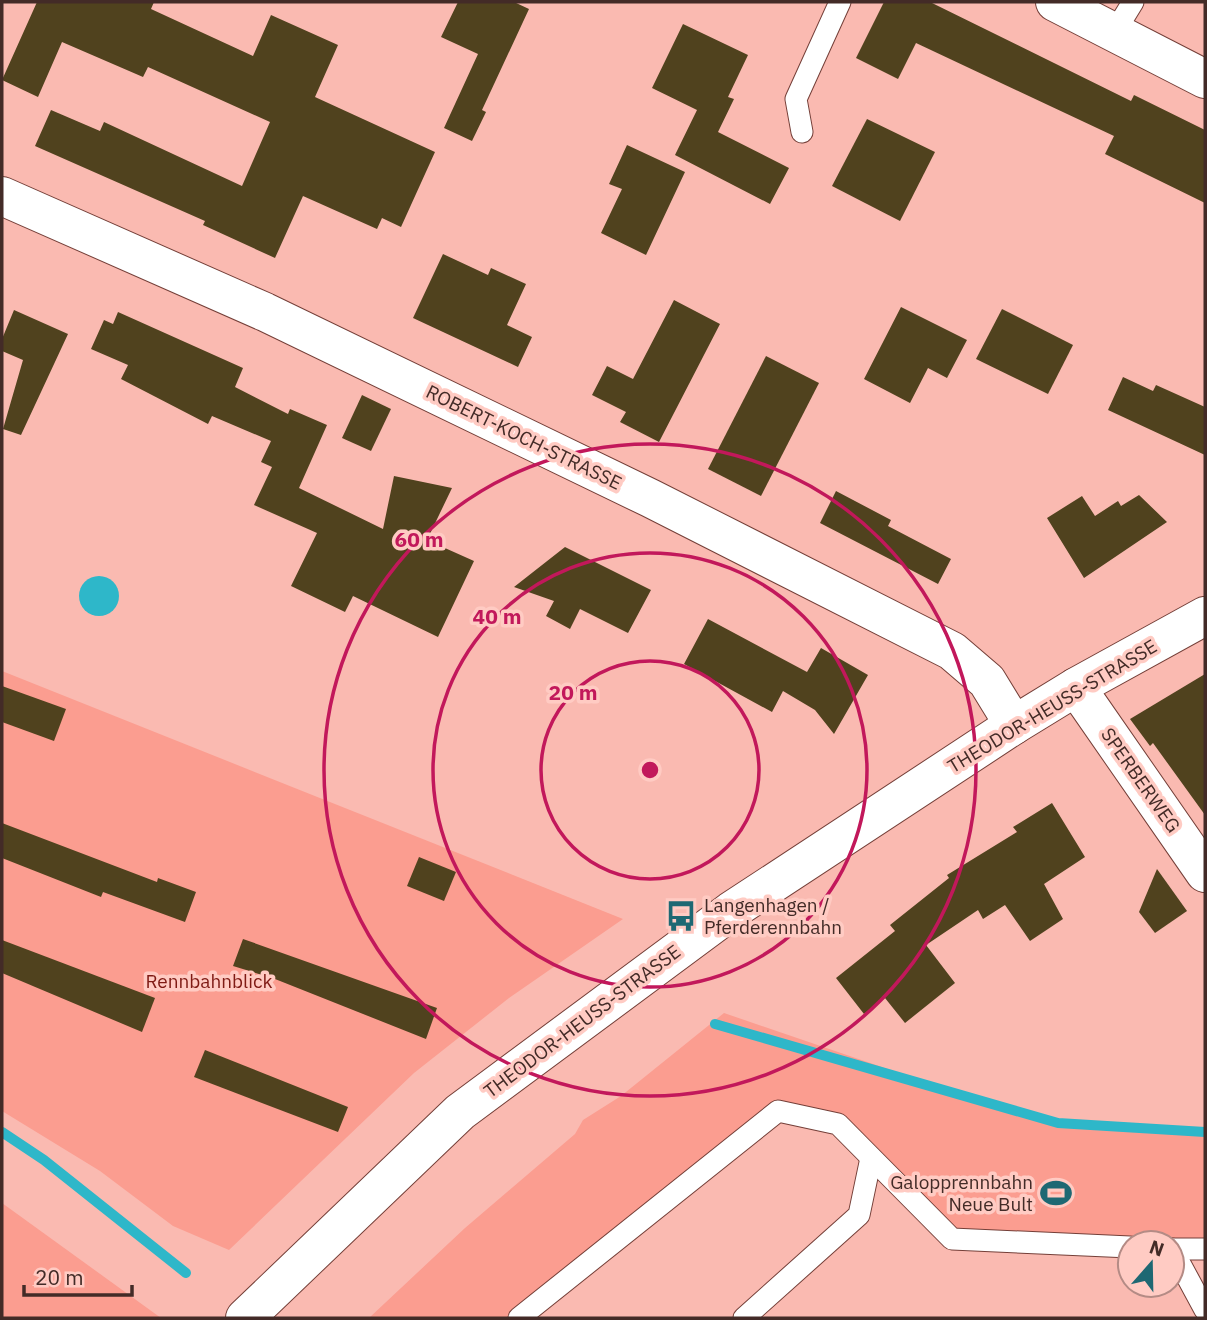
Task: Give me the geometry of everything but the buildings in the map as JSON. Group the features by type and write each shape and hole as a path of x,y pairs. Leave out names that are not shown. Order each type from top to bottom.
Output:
{"street":[{"path":"1055,2 1124,17 1205,79"},
{"name":"ROBERT-KOCH-STRASSE","path":"2,196 265,312 638,492 952,651 987,681 1014,725"},
{"name":"THEODOR-HEUSS-STRASSE","path":"245,1318 460,1112 731,911 1014,725 1076,687 1205,616"},
{"name":"SPERBERWEG","path":"1076,687 1205,873"}],"lane":[{"path":"802,132 796,99 840,2"},
{"path":"519,1318 778,1111 838,1124 953,1239 1116,1246"},
{"path":"744,1318 859,1215 871,1158"},
{"path":"1186,1249 1205,1249"},
{"path":"1186,1275 1205,1310"}],"green space":[{"name":"Rennbahnblick","path":"2,671 623,919 509,998 414,1073 229,1250 173,1226 100,1171 2,1111"},
{"name":"Galopprennbahn Neue Bult","path":"724,1013 917,1079 1067,1126 1205,1127 1205,1249 1186,1246 1186,1229 1116,1229 1116,1242 952,1239 838,1124 778,1111 519,1318 369,1318 465,1228 575,1134 583,1120 621,1096"},
{"path":"2,1203 161,1318 2,1318"}],"water":[{"path":"99,576 113,582 119,596 113,610 99,616 85,610 79,596 85,582"}],"waterway":[{"path":"715,1024 1058,1123 1205,1132"},
{"path":"2,1132 44,1160 186,1273"}],"place":[{"name":"Langenhagen / Pferderennbahn","path":"681,916"},
{"name":"Galopprennbahn Neue Bult","path":"1056,1193"}]}
